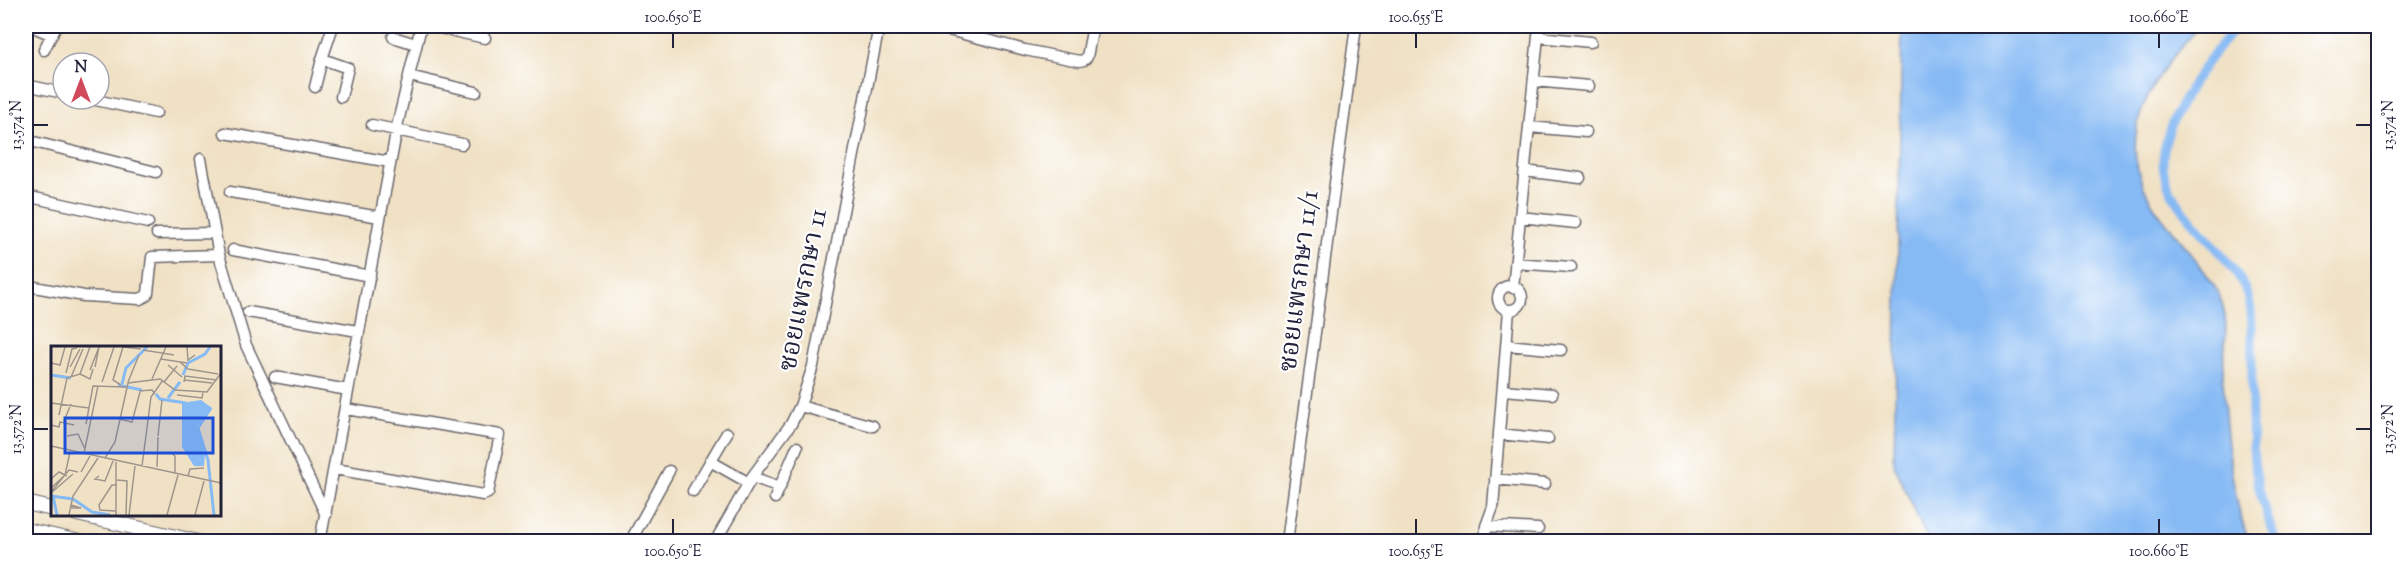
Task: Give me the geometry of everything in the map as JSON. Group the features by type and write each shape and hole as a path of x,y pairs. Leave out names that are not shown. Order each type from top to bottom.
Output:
{"main road":[{"path":"26,503 51,509"},
{"path":"86,516 198,542"},
{"path":"26,530 73,541"}],"street":[{"path":"31,26 54,30 44,50"},
{"path":"315,87 333,26"},
{"path":"320,542 396,130 421,26"},
{"path":"431,26 485,38"},
{"name":"ซอยแพรกษา 11","path":"715,542 751,480 800,406 813,366 879,26"},
{"path":"933,26 1078,61 1087,57 1093,26"},
{"name":"ซอยแพรกษา 11/1","path":"1287,542 1356,26"},
{"path":"1514,288 1539,26"},
{"path":"393,37 416,44"},
{"path":"1538,37 1591,42"},
{"path":"322,59 348,68 341,97"},
{"path":"409,76 476,92"},
{"path":"1534,81 1589,86"},
{"path":"26,85 51,90"},
{"path":"111,103 156,113"},
{"path":"372,125 462,144"},
{"path":"1529,127 1586,132"},
{"path":"225,133 390,162"},
{"path":"26,140 156,171"},
{"path":"201,159 219,255 246,345 326,515"},
{"path":"1525,171 1580,178"},
{"path":"230,192 380,217"},
{"path":"26,196 148,223"},
{"path":"1520,217 1576,223"},
{"path":"157,234 214,233"},
{"path":"233,250 370,276"},
{"path":"29,286 84,296 140,298 148,293 152,257 219,255"},
{"path":"1515,263 1571,267"},
{"path":"1504,288 1514,288 1520,293 1522,299 1515,309 1509,310 1503,309 1498,298 1504,288"},
{"path":"1485,542 1486,526 1493,507 1496,479 1509,310"},
{"path":"249,312 358,331"},
{"path":"1507,345 1561,350"},
{"path":"275,378 348,390"},
{"path":"1503,390 1552,394"},
{"path":"800,406 873,426"},
{"path":"334,469 483,495 488,493 492,480 500,435 345,409"},
{"path":"693,491 727,433"},
{"path":"1500,434 1548,439"},
{"path":"775,498 797,447"},
{"path":"710,461 751,480 780,487"},
{"path":"630,542 669,471"},
{"path":"1496,479 1545,484"},
{"path":"1486,526 1538,529"}],"water":[{"path":"1902,26 2199,26 2182,45 2153,86 2143,108 2137,130 2135,153 2140,178 2152,203 2211,281 2223,307 2226,324 2223,371 2227,435 2237,503 2249,541 1932,542 1923,530 1894,464"}],"waterway":[{"path":"2237,26 2185,96 2174,117 2163,159 2165,177 2177,201 2232,267 2243,285 2250,304 2254,461 2261,496 2276,542"}]}
